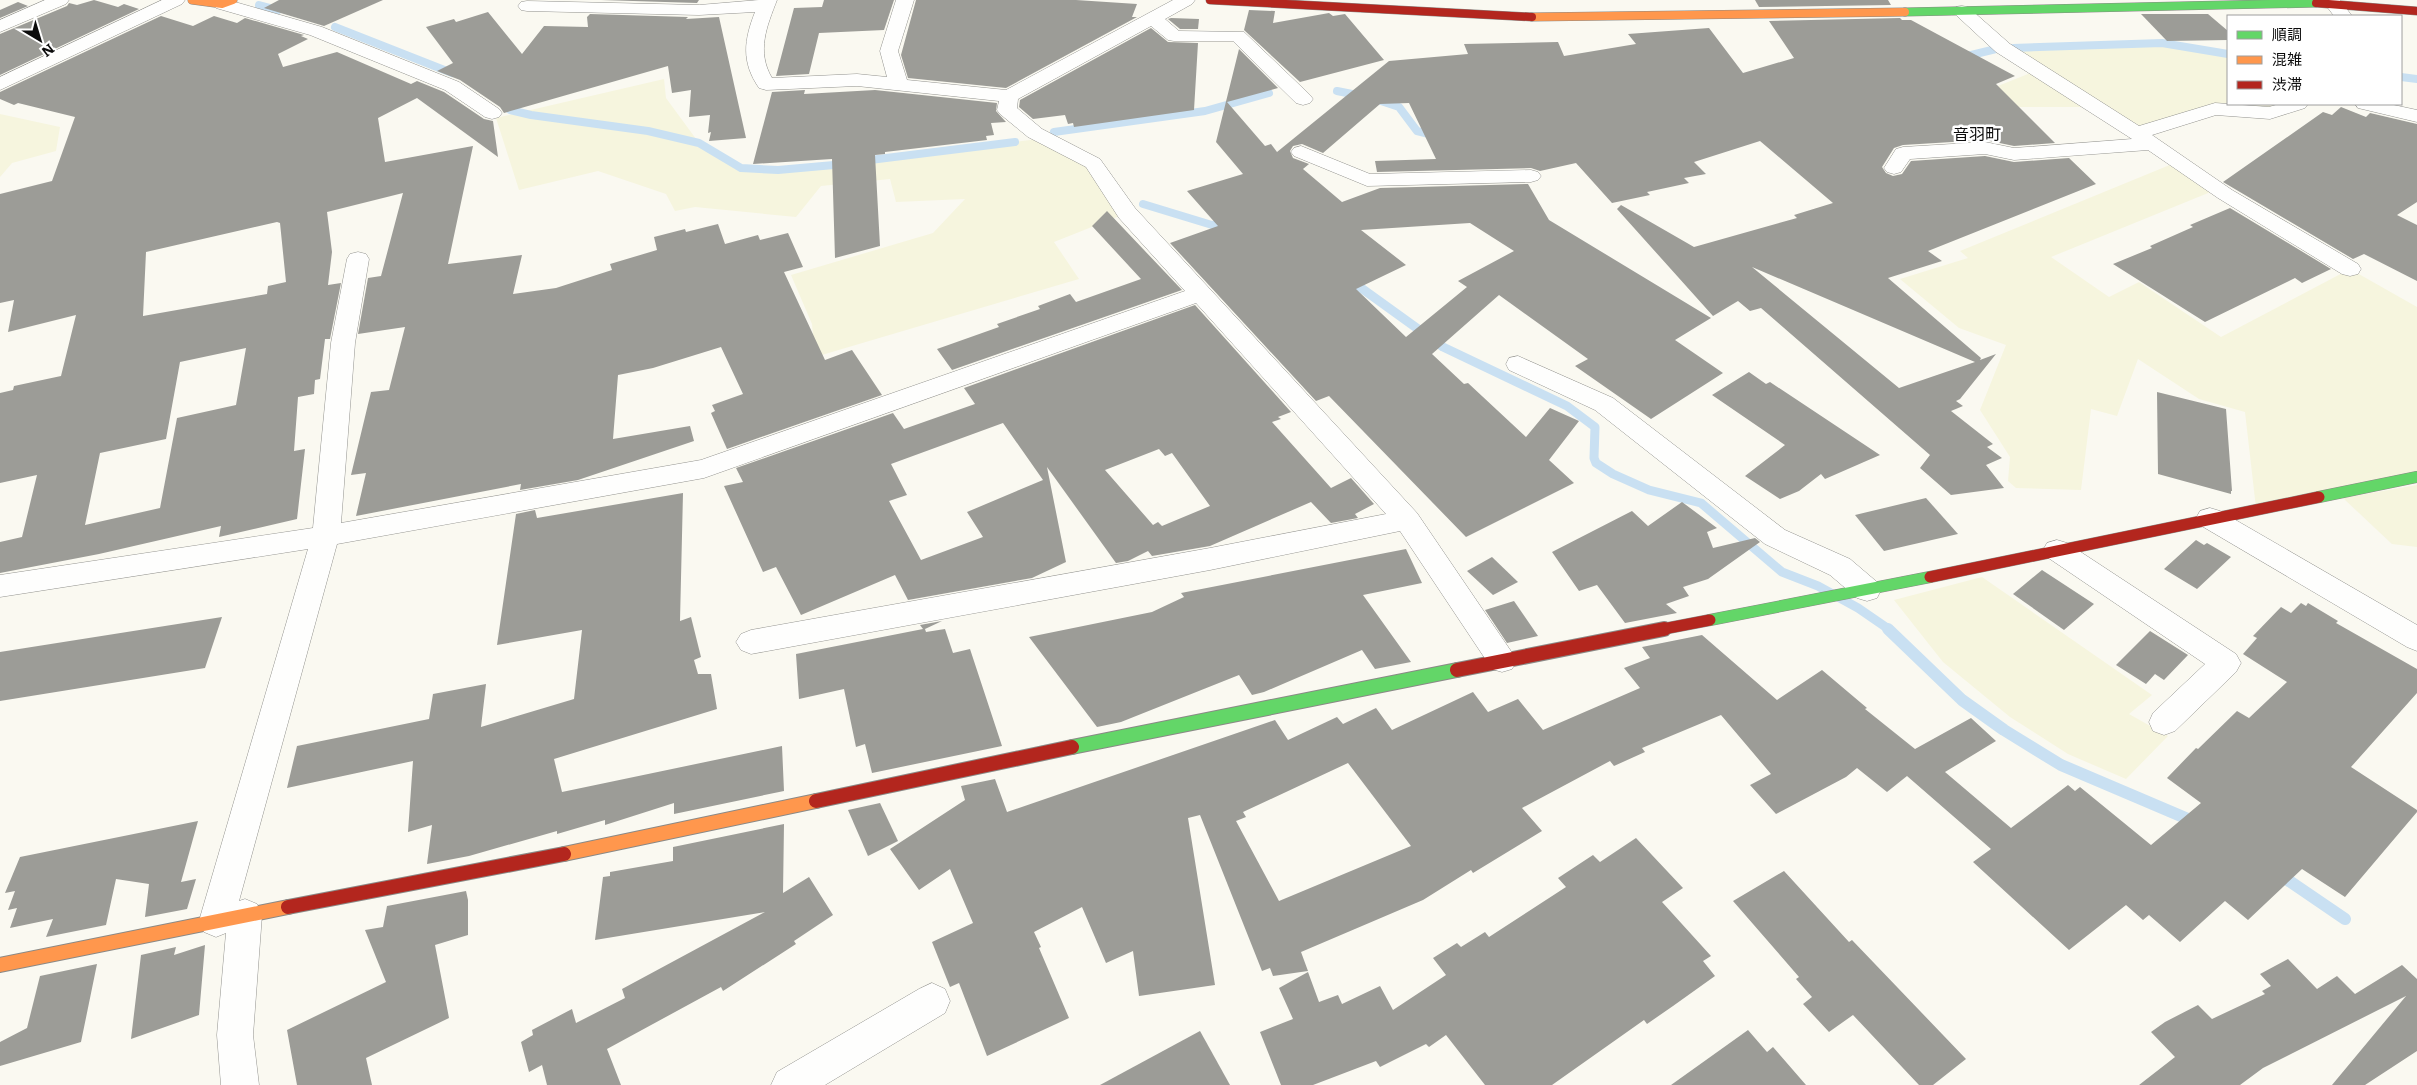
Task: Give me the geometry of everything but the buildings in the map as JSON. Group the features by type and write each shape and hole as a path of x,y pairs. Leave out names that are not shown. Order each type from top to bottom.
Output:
{"street":[{"path":"0,27 60,0"},
{"path":"0,84 176,0"},
{"path":"192,0 227,2 316,31 452,86 492,113"},
{"path":"899,85 890,51 906,0"},
{"path":"527,6 699,10 767,3 755,35 752,52 757,70 766,84 857,80 1009,96 1186,0"},
{"path":"1210,0 1552,18 2280,3 2338,10 2417,11"},
{"path":"635,29 648,9"},
{"path":"1962,11 2004,48 2144,138 2225,194 2350,269"},
{"path":"1154,19 1174,36 1238,36 1303,99"},
{"path":"1009,96 1007,110 1035,132 1093,163 1127,213 1407,520 1502,660"},
{"path":"1894,168 1903,152 1985,148 2014,154 2144,138 2215,108 2232,108 2270,113 2295,105"},
{"path":"2369,105 2417,116"},
{"path":"1301,152 1367,180 1531,176"},
{"path":"240,1085 235,1036 231,918 326,536 343,343 358,259"},
{"path":"0,586 326,536 704,469 1200,294"},
{"path":"1518,364 1604,404 1776,537 1840,567 1859,592"},
{"path":"0,965 231,918 481,871 877,786 1502,660 1859,592 2210,518 2417,477"},
{"path":"2210,518 2417,639"},
{"path":"751,642 1210,559 1407,520"},
{"path":"2057,550 2226,663 2164,722"},
{"path":"790,1085 932,1002"}],"green space":[{"path":"2162,43 2227,54 2227,105 2295,105 2270,113 2232,108 2136,133 2013,48"},
{"path":"2033,72 2088,107 1994,107 1983,92"},
{"path":"664,79 666,98 699,143 741,168 778,170 825,166 1046,138 1093,163 1127,213 1054,242 1079,279 815,357 812,324 791,275 933,233 965,199 896,202 890,179 821,186 796,217 695,207 675,211 666,194 598,171 519,190 496,118"},
{"path":"0,114 60,127 56,151 12,163 0,177"},
{"path":"2177,162 2218,189 2051,257 2109,297 2139,282 2221,337 2350,269 2417,307 2417,477 2256,508 2245,412 2199,399 2138,359 2117,416 2091,409 2081,490 2016,488 2008,481 2010,457 1980,410 2006,345 1959,328 1900,279 1968,258 1960,251"},
{"path":"2417,485 2417,547 2392,544 2343,498"},
{"path":"1982,577 2152,695 2129,714 2168,736 2126,779 2068,754 2010,717 1943,662 1894,600"}],"waterway":[{"path":"259,5 278,10"},
{"path":"335,27 452,73"},
{"path":"2013,48 2162,43 2227,54"},
{"path":"1963,57 1996,49"},
{"path":"2402,77 2417,79"},
{"path":"1337,91 1362,96"},
{"path":"1054,132 1205,111 1269,93"},
{"path":"1378,100 1399,107 1417,131 1437,136"},
{"path":"503,104 510,110 531,115 648,131 699,143 741,168 778,170 845,164"},
{"path":"862,161 1015,142"},
{"path":"1143,204 1212,225 1228,223"},
{"path":"1350,280 1443,347 1567,406 1595,427 1594,458 1596,463 1613,474 1649,490 1701,503 1782,572 1818,586 1858,608 1890,630"},
{"path":"1888,629 1962,700 2004,730 2061,765 2195,822"},
{"path":"2279,874 2345,919"}],"traffic: fast":[{"path":"1905,12 2316,3"},
{"path":"2319,497 2417,477"},
{"path":"1710,620 1930,577"},
{"path":"1072,747 1457,670"}],"traffic: slow":[{"path":"192,0 222,4 233,0"},
{"path":"1532,17 1905,12"},
{"path":"564,854 816,801"},
{"path":"0,965 288,907"}],"traffic: jam":[{"path":"1210,0 1532,17"},
{"path":"2316,3 2417,11"},
{"path":"1930,577 2319,497"},
{"path":"1457,670 1710,620"},
{"path":"816,801 1072,747"},
{"path":"288,907 564,854"}],"district":[{"name":"音羽町","path":"1977,133"}]}
